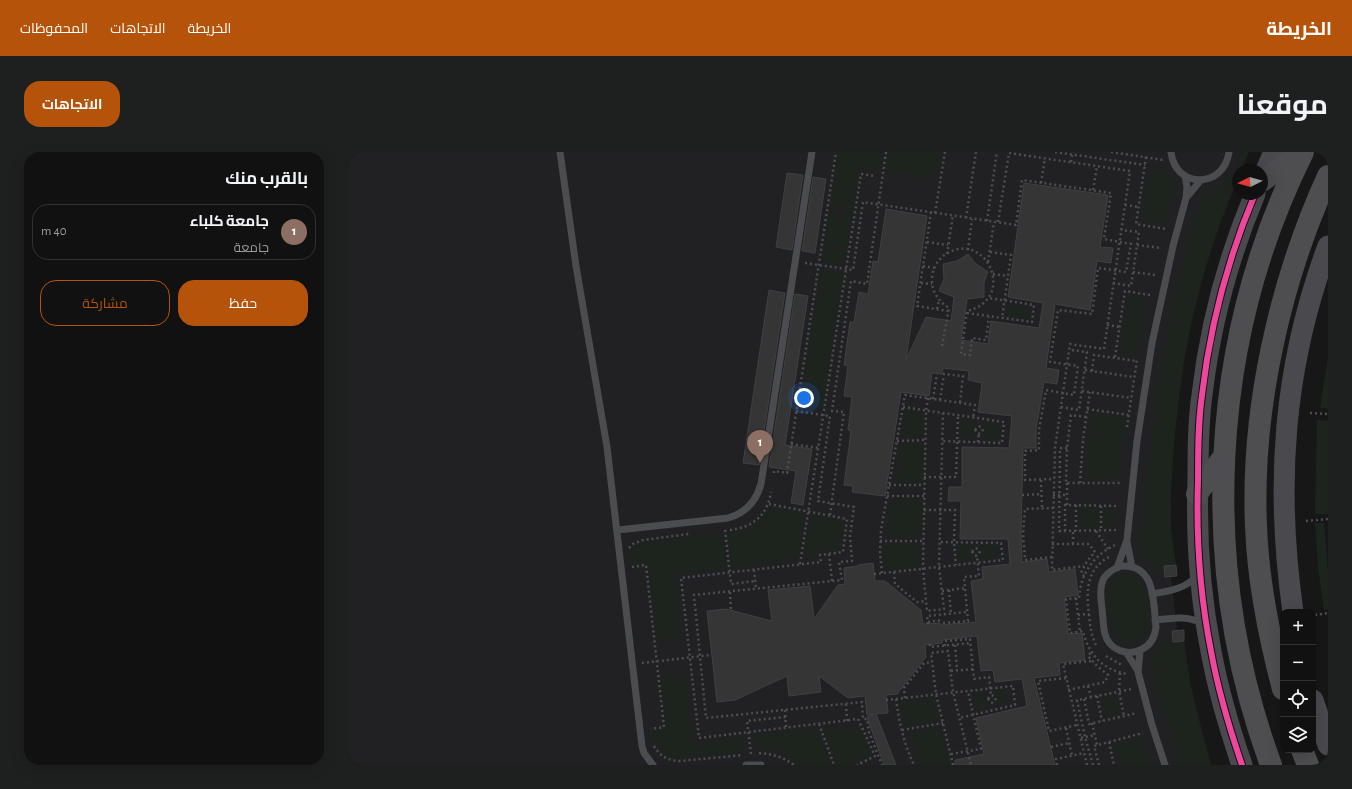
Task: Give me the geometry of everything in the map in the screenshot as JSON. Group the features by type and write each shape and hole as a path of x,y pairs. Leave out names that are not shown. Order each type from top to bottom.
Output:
{"highway":[{"path":"1268,176 1302,152"},
{"path":"1271,765 1252,709 1243,672 1229,596 1224,528 1224,456 1228,404 1234,366 1250,291 1274,217 1302,152"},
{"path":"1281,681 1269,632 1258,560 1256,493 1260,432 1267,378 1279,318 1301,244 1328,176"},
{"path":"1197,494 1224,456"},
{"path":"1303,753 1308,765"}],"street":[{"path":"1268,166 1274,152"},
{"path":"1242,765 1222,700 1210,650 1200,573 1197,494 1202,396 1214,323 1233,251 1253,200"},
{"path":"1293,609 1284,523 1286,425 1297,354 1313,290 1328,246"},
{"path":"1316,709 1328,745"}],"lane":[{"path":"560,152 576,266 602,413 618,530 642,746 644,753 653,765"},
{"path":"618,530 728,518 742,513 757,498 761,484 812,152"},
{"path":"1184,176 1201,180 1215,176 1221,171 1228,159 1229,152"},
{"path":"1117,568 1126,540 1137,441 1152,343 1173,246 1186,198 1187,187 1184,176 1176,166 1170,153"},
{"path":"1186,198 1201,180"},
{"path":"1126,540 1132,567"},
{"path":"1122,566 1132,567 1142,571 1151,584 1156,633 1145,648 1140,651 1126,652 1120,651 1107,640 1104,629 1101,595 1102,584 1108,574 1122,566"},
{"path":"1152,594 1179,588 1191,582 1200,573"},
{"path":"1155,620 1182,618 1195,620 1207,626"},
{"path":"1138,672 1140,651"},
{"path":"1126,652 1138,672 1152,725 1165,765"},
{"path":"746,765 762,765"}],"path":[{"path":"830,515 844,412 832,411 851,281 867,284 886,152"},
{"path":"935,213 945,152"},
{"path":"966,218 976,152"},
{"path":"987,221 997,152"},
{"path":"1055,152 1073,153 1145,165"},
{"path":"998,222 1008,153 1130,171 1104,349 1070,344 1054,448 1052,570 1084,566"},
{"path":"1071,162 1073,153"},
{"path":"1146,157 1136,224 1166,229"},
{"path":"1041,183 1045,158"},
{"path":"1093,190 1097,166"},
{"path":"800,564 861,174 874,176"},
{"path":"795,261 853,270 863,202 1016,225 1022,180 1111,193 1104,240 1131,244 1126,272 1098,268 1092,314 1058,310 1050,362 1078,366 1074,394 1046,390 1039,430 1039,450 1025,451 1025,480 1054,479"},
{"path":"1125,205 1138,207"},
{"path":"931,212 917,306 948,311"},
{"path":"947,254 953,215"},
{"path":"968,250 972,218"},
{"path":"988,262 994,222"},
{"path":"1113,283 1131,286 1139,232 1121,230"},
{"path":"927,242 948,245"},
{"path":"1137,245 1161,248"},
{"path":"942,346 948,308 939,300 933,290 932,279 934,268 947,254 960,249 979,254 988,262 993,274 993,287 988,298 979,307 967,311 961,354 970,355 972,338 986,340 989,316"},
{"path":"990,252 1011,255 1002,318"},
{"path":"1129,258 1134,259"},
{"path":"923,266 934,268"},
{"path":"1133,272 1155,275"},
{"path":"993,274 1008,276"},
{"path":"921,283 932,284"},
{"path":"1115,358 1125,291 1150,295"},
{"path":"967,313 1032,322 1034,305 988,298"},
{"path":"937,309 939,300"},
{"path":"1107,325 1120,327"},
{"path":"1061,407 1079,410 1087,352 1070,350"},
{"path":"1092,371 1094,355 1137,361"},
{"path":"1085,370 1134,377"},
{"path":"933,399 937,374"},
{"path":"940,400 944,374 963,376 960,403"},
{"path":"1076,379 1083,380"},
{"path":"1082,391 1131,398"},
{"path":"1080,483 1086,417 1090,392"},
{"path":"882,574 880,541 905,395 975,405 973,418"},
{"path":"928,398 926,411 923,541 923,569 927,611 944,609 939,567 943,414"},
{"path":"903,407 1004,422 1002,442 942,441"},
{"path":"1087,409 1129,415"},
{"path":"796,411 830,416 818,501 854,507 850,536 852,561 839,562 842,580 694,595 706,718 862,702 863,719 867,719 882,765"},
{"path":"1310,413 1328,414"},
{"path":"1065,531 1065,505 1067,505 1068,495 1068,483 1066,483 1066,460 1071,415 1086,417"},
{"path":"924,476 956,477 958,416"},
{"path":"978,442 979,433 982,430 980,427 981,419"},
{"path":"897,441 925,440"},
{"path":"791,444 819,448"},
{"path":"1041,480 1042,508"},
{"path":"1068,483 1121,483"},
{"path":"889,485 924,485"},
{"path":"1022,495 1042,494"},
{"path":"1053,495 1068,495"},
{"path":"887,496 924,496"},
{"path":"769,504 847,519 843,552 820,555 821,562 681,578 699,738 858,720 875,756 857,765"},
{"path":"1067,505 1119,506"},
{"path":"1073,544 1076,505"},
{"path":"1101,506 1101,530"},
{"path":"1052,556 1025,560 1023,534 1024,509 1053,508"},
{"path":"924,510 956,510 954,542 956,565"},
{"path":"1306,521 1328,519"},
{"path":"725,530 731,584 755,581"},
{"path":"1096,530 1108,549"},
{"path":"880,541 923,541"},
{"path":"874,574 1003,560 1002,543 940,542"},
{"path":"967,612 927,616 928,623 968,620 964,578 979,576 977,556 980,553 976,549 976,543"},
{"path":"1052,544 1089,544 1095,552 1084,566 1081,573 1084,576"},
{"path":"1116,544 1092,563 1081,583 1079,598 1066,599 1070,633 1083,631 1087,646 1101,663 1107,668 1127,674"},
{"path":"829,554 832,581"},
{"path":"754,570 756,589"},
{"path":"894,572 895,584 917,602 926,601"},
{"path":"941,591 965,588"},
{"path":"949,590 951,614"},
{"path":"730,592 731,611"},
{"path":"1076,598 1080,632"},
{"path":"1316,615 1328,613"},
{"path":"1078,615 1089,614"},
{"path":"942,615 943,623"},
{"path":"946,646 945,641 970,639 974,679 989,677 991,696 995,698 995,701 993,702 994,710"},
{"path":"930,644 930,648 971,644"},
{"path":"955,645 957,670"},
{"path":"954,765 936,694 931,653 948,652 953,692 971,765"},
{"path":"1068,690 1105,682 1108,674 1088,656 1091,652"},
{"path":"633,664 712,655"},
{"path":"1088,765 1062,664 1092,661"},
{"path":"905,698 904,688 924,663 932,662"},
{"path":"951,671 973,669"},
{"path":"1120,673 1119,691 1124,716"},
{"path":"1066,678 1038,681 1049,731 1077,725"},
{"path":"886,700 1013,686 1015,705 960,718"},
{"path":"1088,686 1091,697"},
{"path":"951,754 981,749 968,690"},
{"path":"1096,696 1102,721"},
{"path":"896,698 906,745 914,765"},
{"path":"1084,698 1089,724 1137,713"},
{"path":"846,704 847,721"},
{"path":"785,710 786,728"},
{"path":"751,754 747,721 786,717"},
{"path":"902,730 943,723"},
{"path":"1092,723 1097,745 1094,746 1099,765"},
{"path":"819,724 834,765"},
{"path":"1066,728 1072,756"},
{"path":"1097,745 1142,733"},
{"path":"1080,738 1095,735"},
{"path":"1108,742 1114,765"},
{"path":"1050,747 1069,743"},
{"path":"1058,765 1056,759 1084,753"}],"shaded area":[{"path":"348,152 1249,152 1244,164 1232,164 1232,193 1205,269 1194,311 1185,354 1179,398 1171,485 1171,529 1176,565 1171,577 1177,630 1172,631 1173,641 1184,641 1190,683 1211,765 348,765"},
{"path":"839,152 883,152 880,171 859,168 844,265 823,262 825,248 828,249 830,253 835,254 839,252 841,248 835,241 831,242 828,246 825,245 830,212 836,217 840,218 844,217 846,212 843,207 840,206 834,210 831,209"},
{"path":"890,152 941,152 938,172 932,171 930,179 887,172"},
{"path":"1241,152 1249,152 1244,164 1238,164"},
{"path":"1151,170 1166,172 1175,183 1164,223 1144,220"},
{"path":"1232,175 1232,193 1202,280 1193,315 1180,387 1170,512 1172,542 1176,565 1164,566 1165,572 1160,572 1141,556 1150,450 1166,345 1183,268 1203,191 1217,187"},
{"path":"822,269 843,273 822,411 800,407"},
{"path":"1131,296 1146,298 1135,356 1122,354"},
{"path":"1007,305 1029,309 1028,318 1005,315"},
{"path":"1328,357 1328,409 1320,408"},
{"path":"906,411 923,413 922,437 903,437"},
{"path":"1093,412 1125,417 1118,480 1086,479 1087,457"},
{"path":"961,419 979,423 975,429 977,436 961,434"},
{"path":"1317,420 1328,421 1328,514 1315,514"},
{"path":"982,423 999,427 998,438 980,436 983,430 981,426"},
{"path":"902,444 922,444 921,483 896,483"},
{"path":"894,498 921,498 920,538 888,538"},
{"path":"771,507 806,514 798,559 732,567 728,533 741,530 757,521"},
{"path":"1081,508 1098,508 1098,527 1081,527"},
{"path":"1105,508 1114,509 1114,527 1104,527"},
{"path":"813,515 842,521 839,549 817,552 817,557 805,558"},
{"path":"1315,523 1324,523 1328,571 1328,609 1324,610 1318,567"},
{"path":"722,533 726,568 674,573 681,639 658,641 649,563 630,565 630,557 633,548 639,543 643,542"},
{"path":"887,544 920,544 919,566 885,570"},
{"path":"957,545 975,545 972,552 975,559 958,561"},
{"path":"977,545 995,545 996,557 978,558 980,552"},
{"path":"1125,574 1134,575 1141,581 1147,606 1147,632 1142,639 1134,643 1121,641 1114,633 1108,596 1111,582 1118,576"},
{"path":"1184,641 1190,683 1211,765 1181,765 1161,701 1151,658 1165,642"},
{"path":"685,675 693,742 743,737 744,752 674,758 665,754 658,748 654,740 653,730 667,728 661,678"},
{"path":"1010,690 1011,701 995,705 996,698 992,692"},
{"path":"990,693 988,700 992,706 975,710 973,695"},
{"path":"1116,695 1120,714 1106,716 1102,698"},
{"path":"934,698 939,720 907,725 901,702"},
{"path":"835,726 836,732 860,730 871,754 847,765 838,765 823,727"},
{"path":"940,727 950,765 922,765 910,732"},
{"path":"817,728 831,765 800,765 789,756 781,752 764,749 756,750 754,735"},
{"path":"1140,737 1149,765 1121,765 1115,744"}],"building":[{"path":"787,173 803,175 792,250 776,247"},
{"path":"813,177 826,179 815,253 802,251"},
{"path":"1024,183 1108,195 1100,247 1113,248 1111,263 1097,261 1090,310 1055,304 1046,368 1059,370 1057,384 1044,382 1036,429 1036,448 1023,448 1021,534 1022,562 1047,559 1049,572 1075,569 1078,595 1064,597 1068,634 1082,633 1085,660 1059,663 1060,675 1034,678 1055,765 955,765 955,760 984,754 976,718 1027,706 1022,679 995,682 993,670 981,671 977,636 942,640 942,643 925,645 926,657 897,694 886,695 888,713 876,714 896,765 884,765 867,717 874,714 867,715 865,696 848,698 819,676 821,692 789,696 787,676 735,700 717,702 707,611 726,609 772,621 768,590 810,586 814,619 838,585 845,584 844,568 873,563 875,581 885,581 921,610 923,624 940,623 940,625 976,622 971,581 983,579 982,567 1010,564 1008,539 960,539 961,501 948,501 949,487 962,487 962,447 1009,448 1012,416 978,412 982,383 968,380 969,371 943,368 942,374 932,373 929,396 901,392 885,496 852,492 853,486 844,485 851,431 848,430 852,397 844,396 848,366 844,365 850,322 854,322 859,292 868,294 873,261 878,262 886,209 927,216 906,360 926,317 951,321 954,297 939,291 944,279 943,264 957,261 968,254 975,263 988,272 984,282 984,297 967,299 961,340 988,344 991,321 1039,328 1043,303 1008,297"},
{"path":"769,290 785,293 759,465 743,463"},
{"path":"795,294 808,296 785,445 812,449 803,505 791,503 796,471 769,467"},
{"path":"1176,565 1177,576 1165,577 1164,566"},
{"path":"1184,630 1184,641 1173,642 1172,631"}],"cycle path":[{"path":"1242,765 1220,694 1204,609 1198,544 1198,448 1205,369 1215,318 1228,268 1252,200"}],"place":[{"name":"جامعة كلباء","path":"760,463"}]}
